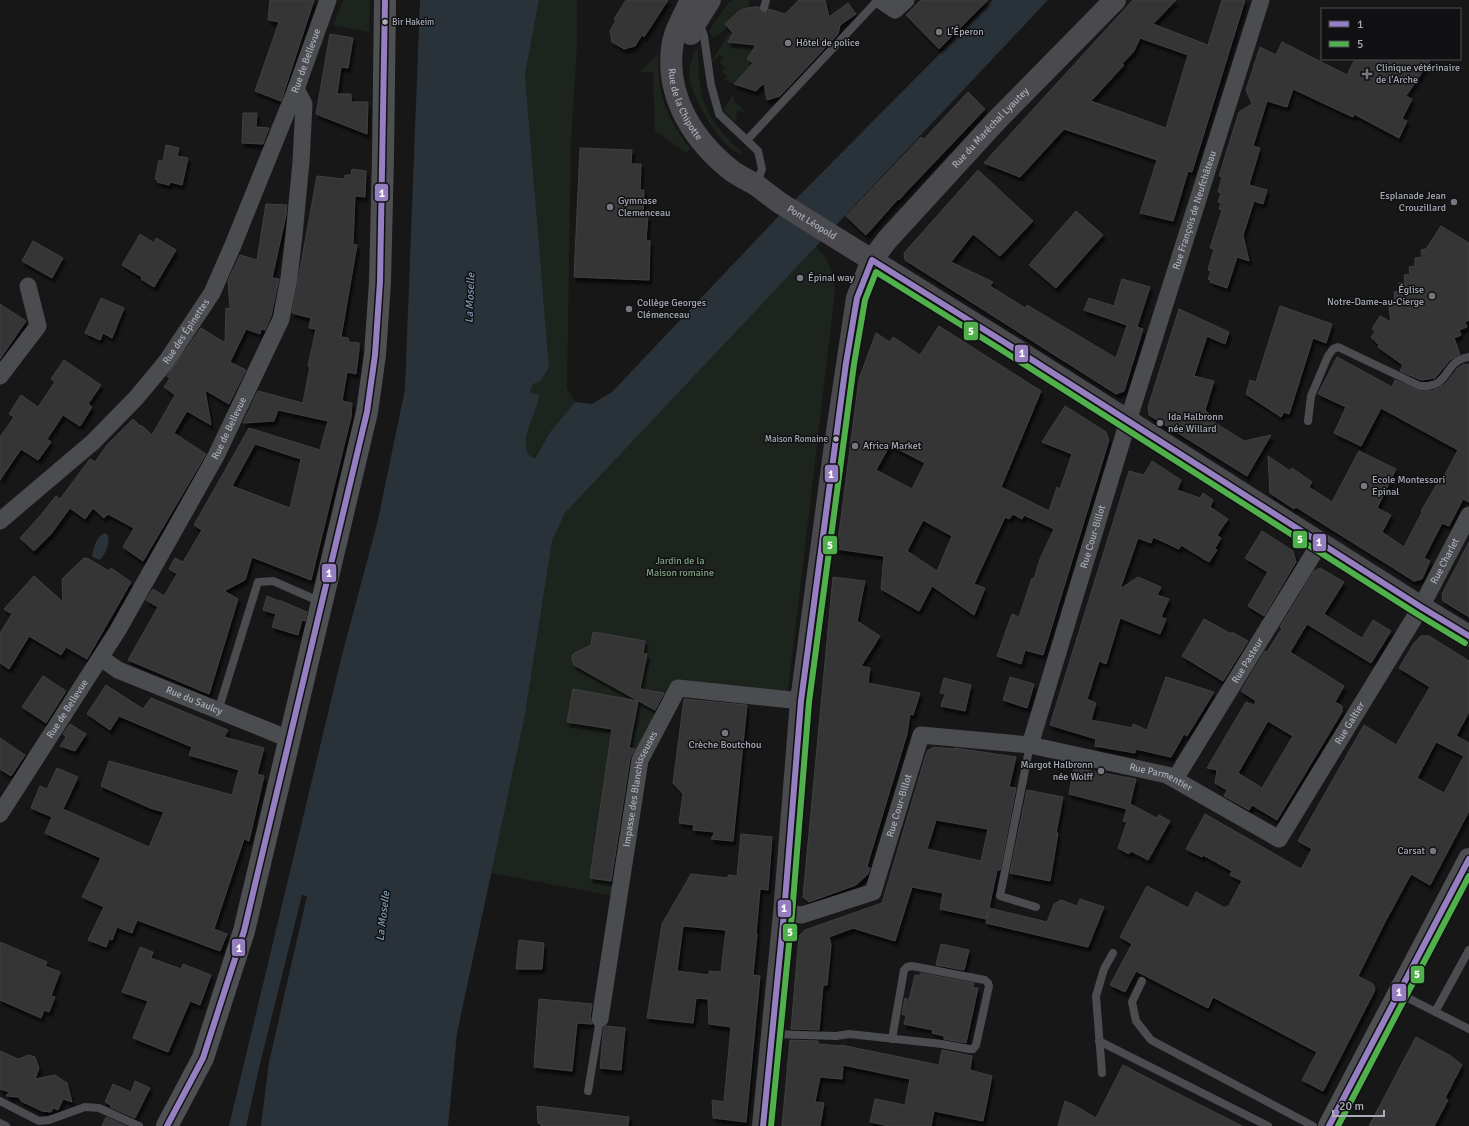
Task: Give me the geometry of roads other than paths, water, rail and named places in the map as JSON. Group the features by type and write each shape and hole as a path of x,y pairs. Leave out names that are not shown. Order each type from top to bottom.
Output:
{"main road":[{"path":"166,1126 203,1058 244,931 367,412 375,355 380,282 385,0"},
{"name":"Rue de la Chipotte","path":"710,0 695,10 693,27 685,50 685,74 690,96 710,128 740,161 759,177 780,203"},
{"name":"Rue du Maréchal Lyautey","path":"763,1126 784,913 801,701 846,363 857,298 872,260 887,240 996,121 1115,0"},
{"name":"Pont Léopold","path":"780,203 872,260"},
{"path":"872,260 1469,636"},
{"path":"1329,1126 1469,859"}],"street":[{"name":"Rue de Bellevue","path":"0,814 101,658 216,456 281,319 289,278 301,162 304,104 296,89 328,0"},
{"path":"879,0 901,5"},
{"name":"Rue François de Neufchâteau","path":"1128,421 1261,0"},
{"name":"Rue des Épinettes","path":"0,521 93,442 136,398 166,362 212,293 296,89"},
{"path":"0,376 38,326 28,286"},
{"name":"Rue Cour-Billot","path":"784,913 802,915 872,892 921,735 1030,745 1128,421"},
{"name":"Rue Charlet","path":"1421,607 1469,515"},
{"name":"Rue Pasteur","path":"1175,779 1320,543"},
{"name":"Rue Galtier","path":"1279,839 1421,607"},
{"name":"Rue du Saulcy","path":"101,658 118,670 289,740"},
{"name":"Impasse des Blanchisseuses","path":"600,1019 640,760 678,688 801,701"},
{"name":"Rue Parmentier","path":"1030,745 1168,775 1279,839"}],"lane":[{"path":"746,140 879,0"},
{"path":"695,10 704,36 711,85 719,114 758,151 759,177"},
{"path":"1308,421 1311,396 1328,356 1338,347 1420,386 1430,387 1442,380 1460,359 1469,357"},
{"path":"218,711 258,582 273,581 321,602"},
{"name":"Rue Cour-Billot","path":"1030,745 1000,896 1036,907"},
{"path":"1435,1012 1469,950"},
{"path":"1102,1073 1096,996 1104,969 1113,953"},
{"path":"772,1034 836,1036 849,1034 973,1049 976,1045 980,1031 989,986 988,982 985,980 912,966 907,967 904,970 892,1039"},
{"path":"1142,981 1132,1002 1136,1021 1151,1040 1313,1126"},
{"path":"1399,993 1469,1029"},
{"path":"588,1091 600,1019"},
{"path":"1099,1041 1268,1126"},
{"path":"0,1101 38,1121 49,1120 85,1107 99,1108 139,1126"},
{"path":"0,1124 6,1126"}],"water":[{"name":"La Moselle","path":"420,0 539,0 525,75 549,367 541,381 533,384 530,390 531,393 539,395 526,436 527,452 532,458 535,458 550,432 575,402 592,404 612,392 775,220 993,0 1048,0 565,513 552,541 525,715 457,1033 448,1126 261,1126 269,1062 307,896 302,895 246,1126 229,1126 341,659 378,520 405,389"},
{"path":"104,533 108,535 108,545 100,560 92,557 92,554 97,540"}],"place":[{"name":"Bir Hakeim","path":"385,22"},
{"name":"L’Éperon","path":"939,32"},
{"name":"Hôtel de police","path":"788,43"},
{"name":"Clinique vétérinaire de l'Arche","path":"1367,74"},
{"name":"Esplanade Jean Crouzillard","path":"1454,202"},
{"name":"Gymnase Clemenceau","path":"610,207"},
{"name":"Épinal way","path":"800,278"},
{"name":"Église Notre-Dame-au-Cierge","path":"1432,296"},
{"name":"Collège Georges Clémenceau","path":"629,309"},
{"name":"Ida Halbronn née Willard","path":"1160,423"},
{"name":"Maison Romaine","path":"836,439"},
{"name":"Africa Market","path":"855,446"},
{"name":"Ecole Montessori Epinal","path":"1364,486"},
{"name":"Crèche Boutchou","path":"725,733"},
{"name":"Margot Halbronn née Wolff","path":"1101,771"},
{"name":"Carsat","path":"1433,851"}],"park label":[{"name":"Jardin de la Maison romaine","path":"680,566"}]}
